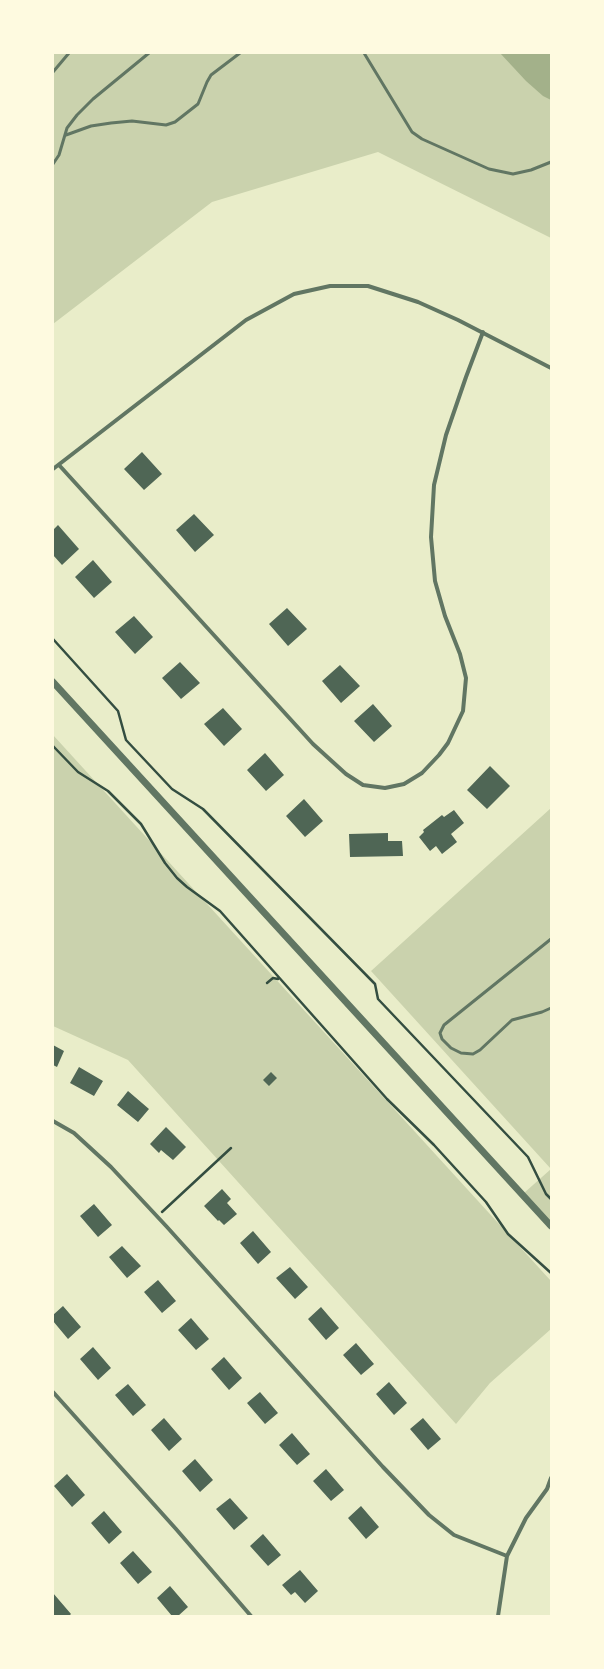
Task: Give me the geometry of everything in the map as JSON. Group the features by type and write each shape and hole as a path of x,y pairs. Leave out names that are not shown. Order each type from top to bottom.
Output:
{"street":[{"path":"53,469 246,320 294,294 330,286 368,286 418,302 483,332 551,368"},
{"path":"60,465 313,744 346,774 363,785 385,788 404,784 422,772 439,755 448,743 463,711 466,678 460,654 445,616 435,581 431,537 434,485 446,434 483,332"},
{"path":"53,682 551,1226"},
{"path":"53,1121 74,1133 104,1160 157,1216 428,1515 454,1534 507,1556"},
{"path":"53,1392 251,1616"},
{"path":"498,1616 507,1556 526,1518 549,1488 551,1478"}],"lane":[{"path":"53,72 69,53"},
{"path":"53,164 59,155 67,128 82,110 149,53"},
{"path":"66,135 91,126 111,122 132,121 166,125 175,122 198,104 211,75 240,53"},
{"path":"364,53 412,132 422,139 489,169 513,174 531,170 551,162"},
{"path":"551,939 444,1025 440,1033 442,1039 451,1048 461,1053 473,1054 480,1050 512,1020 551,1008"}],"path":[{"path":"53,639 118,712 126,740 172,789 203,809 376,984 378,999 528,1157 546,1194 551,1199"},
{"path":"53,746 78,772 108,791 141,824 165,863 177,878 220,911 387,1099 434,1145 486,1202 508,1234 551,1273"},
{"path":"267,983 272,978 279,978"},
{"path":"157,1216 231,1148"}],"shaded area":[{"path":"53,53 551,53 551,238 378,152 212,202 53,324"},
{"path":"500,53 551,53 551,100 543,96 526,81"},
{"path":"53,735 551,1281 551,1329 490,1383 456,1424 128,1060 53,1026"},
{"path":"551,808 551,1169 371,971"},
{"path":"551,1169 551,1224 524,1193"}],"building":[{"path":"142,452 162,474 144,490 124,469"},
{"path":"194,514 214,535 195,552 176,530"},
{"path":"58,525 79,549 62,565 53,555 53,530"},
{"path":"93,560 112,582 94,598 75,577"},
{"path":"287,608 307,629 288,646 269,624"},
{"path":"134,616 153,637 135,654 115,632"},
{"path":"180,662 200,683 181,699 162,678"},
{"path":"340,665 360,686 341,703 322,681"},
{"path":"373,704 392,726 374,742 354,721"},
{"path":"223,708 242,729 224,746 204,724"},
{"path":"265,753 284,775 266,791 247,770"},
{"path":"490,766 510,786 487,809 467,790"},
{"path":"304,799 323,821 305,837 286,816"},
{"path":"454,810 464,823 451,834 457,842 442,854 436,846 430,851 419,837 424,832 423,830 442,815 444,817"},
{"path":"388,833 388,841 402,841 403,856 350,857 349,834"},
{"path":"53,1045 64,1051 57,1067 53,1065"},
{"path":"79,1067 103,1081 94,1096 70,1083"},
{"path":"271,1072 277,1078 269,1086 263,1080"},
{"path":"128,1091 149,1109 138,1122 117,1105"},
{"path":"166,1127 186,1147 173,1160 161,1150 159,1153 150,1144"},
{"path":"222,1189 231,1199 227,1203 237,1214 224,1225 219,1220 218,1221 204,1206"},
{"path":"94,1204 112,1225 98,1237 80,1216"},
{"path":"253,1231 271,1252 258,1264 240,1243"},
{"path":"122,1246 141,1266 127,1278 109,1257"},
{"path":"290,1267 308,1287 295,1299 276,1278"},
{"path":"158,1280 176,1301 162,1313 144,1292"},
{"path":"63,1306 81,1327 68,1339 53,1321 53,1315"},
{"path":"321,1307 339,1328 326,1340 308,1319"},
{"path":"191,1318 209,1339 196,1350 178,1330"},
{"path":"356,1343 374,1364 361,1375 343,1355"},
{"path":"93,1347 111,1368 98,1380 80,1359"},
{"path":"224,1357 242,1378 229,1390 211,1369"},
{"path":"389,1382 407,1403 394,1415 376,1394"},
{"path":"128,1384 146,1405 133,1416 115,1395"},
{"path":"260,1392 278,1413 265,1424 247,1403"},
{"path":"164,1418 182,1439 169,1451 151,1430"},
{"path":"423,1418 441,1439 428,1450 410,1429"},
{"path":"292,1433 310,1454 297,1465 279,1445"},
{"path":"195,1459 213,1480 200,1492 182,1471"},
{"path":"326,1469 344,1490 331,1501 313,1481"},
{"path":"67,1474 85,1495 72,1507 54,1486"},
{"path":"230,1498 248,1518 234,1530 216,1509"},
{"path":"361,1506 379,1527 366,1539 348,1518"},
{"path":"104,1511 122,1532 109,1544 91,1523"},
{"path":"263,1534 281,1555 268,1566 250,1546"},
{"path":"133,1551 152,1572 138,1584 120,1563"},
{"path":"300,1570 318,1591 305,1603 295,1592 291,1595 282,1585"},
{"path":"170,1586 188,1607 178,1616 172,1616 157,1598"},
{"path":"53,1593 71,1614 69,1616 53,1616"}]}
